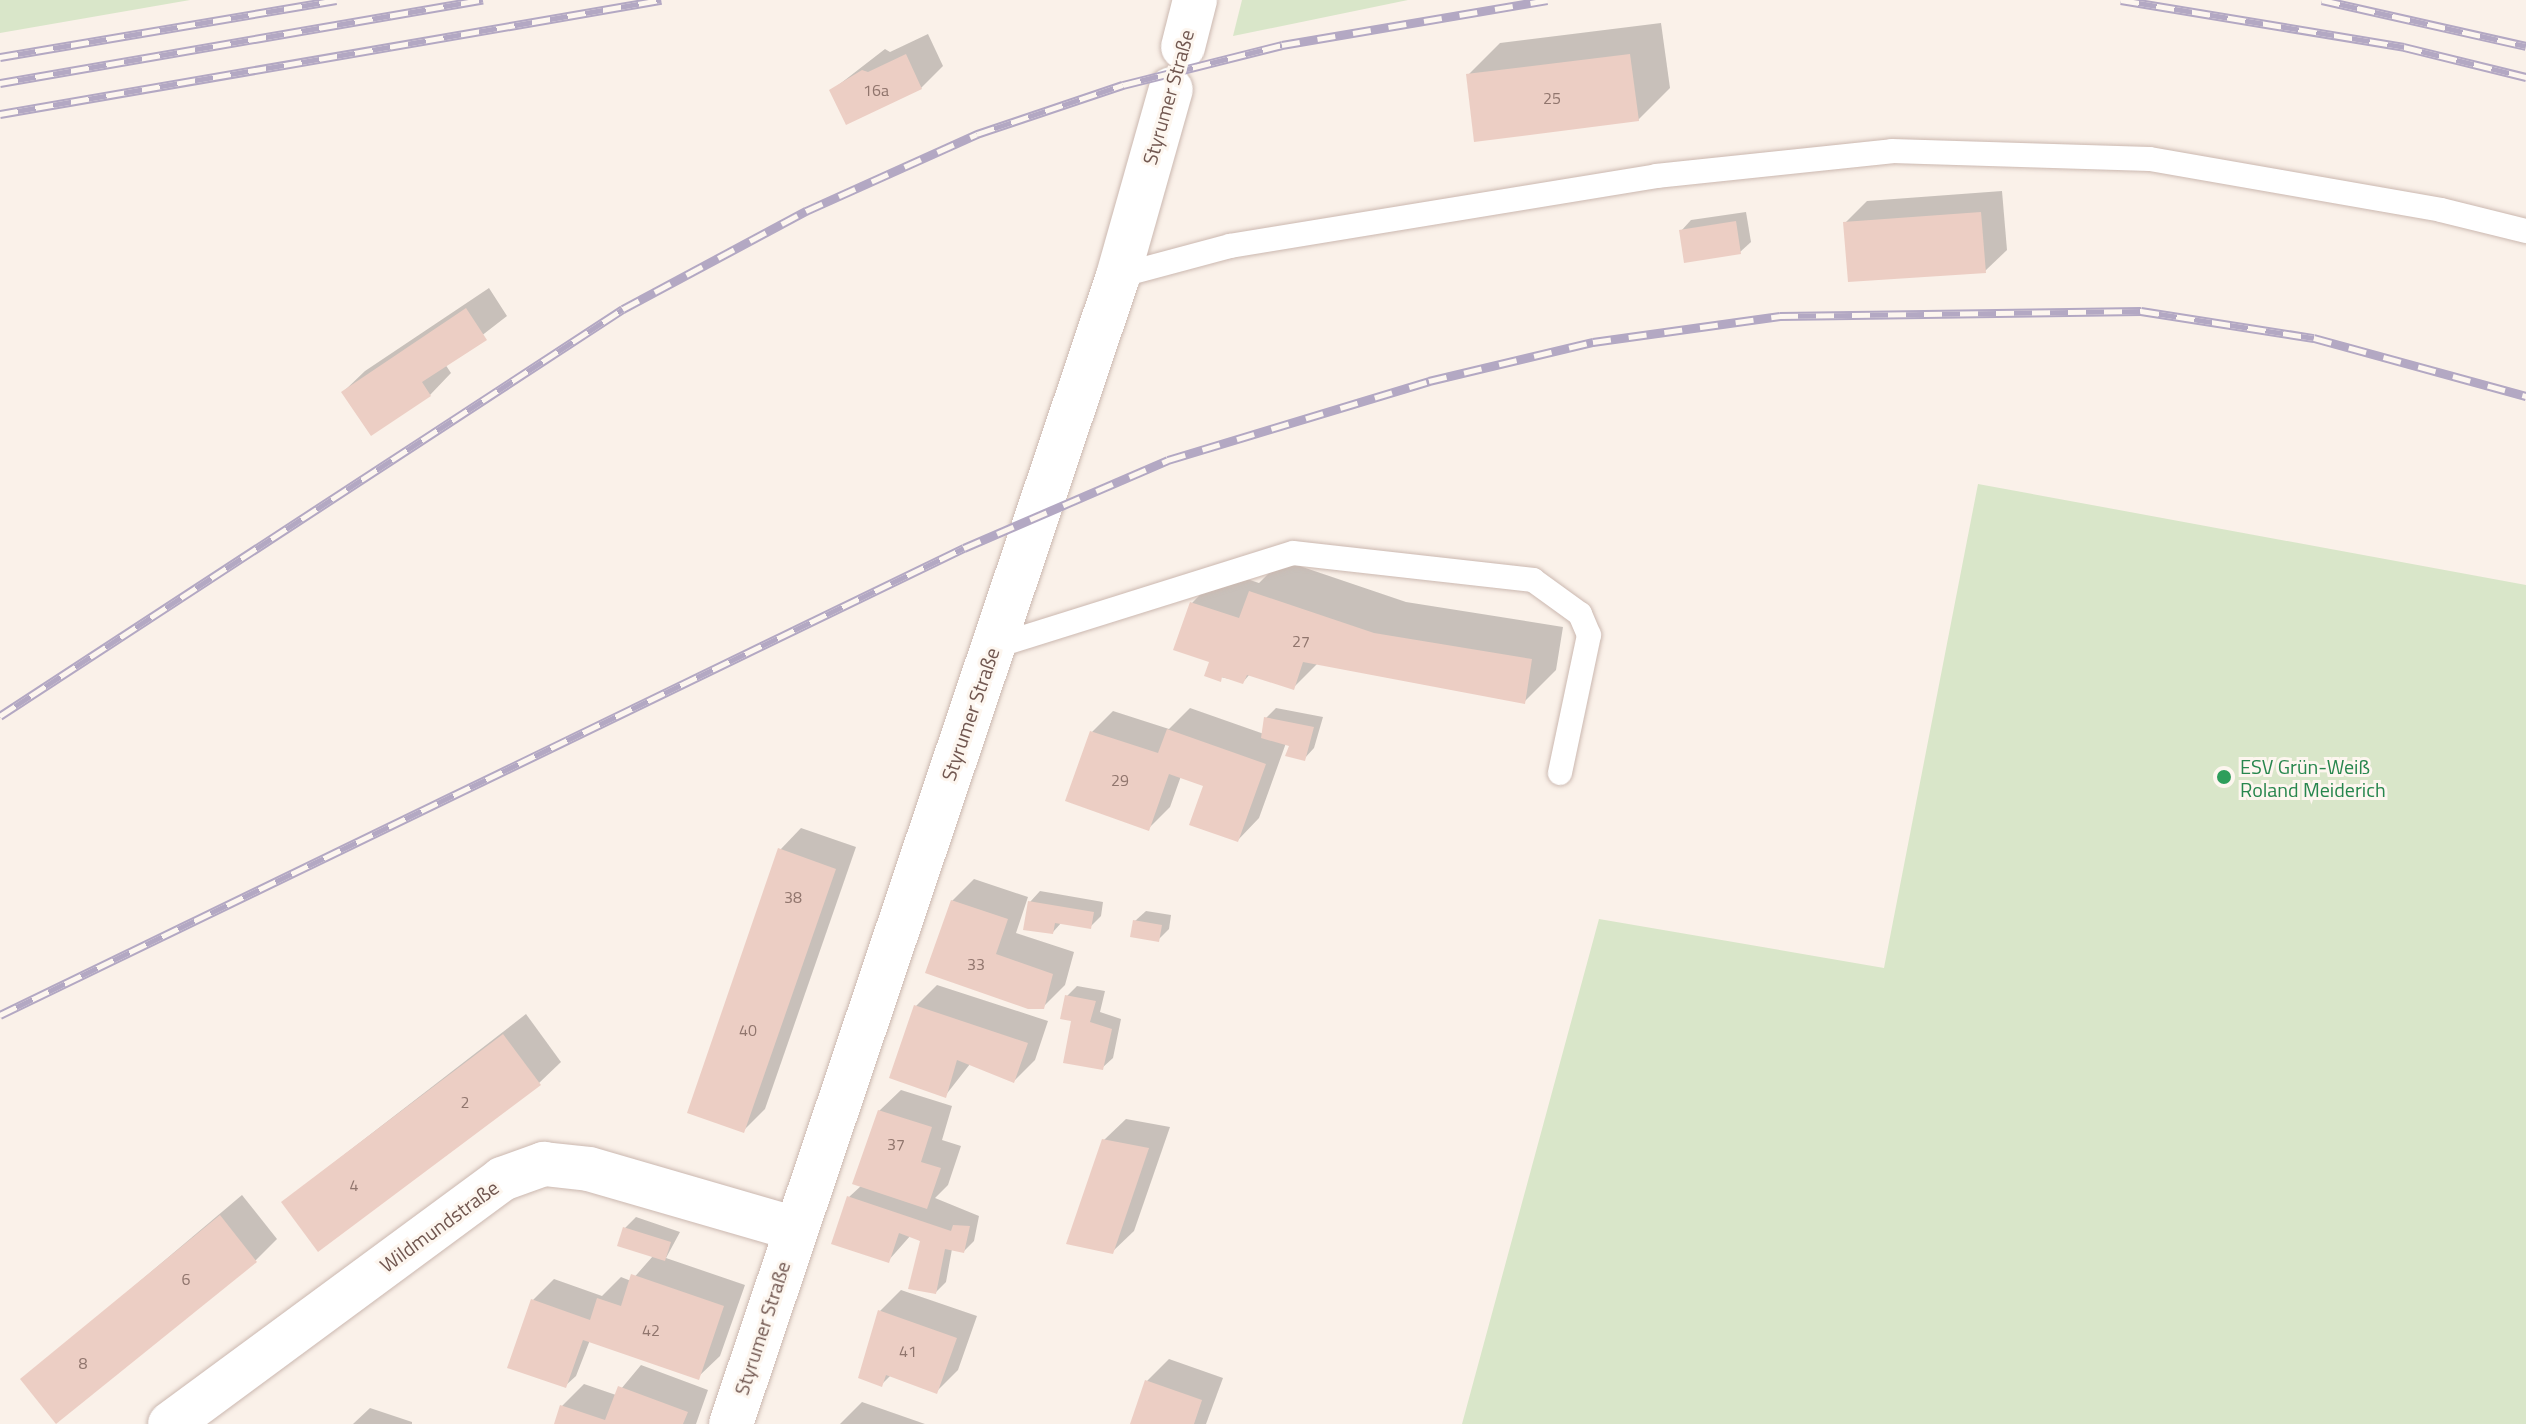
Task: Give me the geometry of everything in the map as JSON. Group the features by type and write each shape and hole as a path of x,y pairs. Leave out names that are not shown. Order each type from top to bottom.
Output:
{"street":[{"name":"Styrumer Straße","path":"731,1424 1118,276 1195,0"},
{"name":"Wildmundstraße","path":"170,1424 502,1179 544,1164 589,1169 795,1229"}],"lane":[{"path":"1118,276 1230,246 1656,176 1892,151 2150,159 2441,210 2526,231"},
{"path":"993,647 1293,553 1533,580 1580,614 1589,635 1560,773"}],"green space":[{"path":"0,0 190,0 0,33"},
{"path":"1242,0 1408,0 1233,36"},
{"path":"1978,484 2526,585 2526,1424 1462,1424 1599,919 1884,968"}],"building":[{"path":"906,54 922,89 846,125 829,90 862,70 868,72"},
{"path":"1630,54 1639,121 1474,142 1466,74"},
{"path":"1981,212 1986,273 1848,282 1843,222"},
{"path":"1736,221 1741,254 1684,263 1679,230"},
{"path":"466,308 487,340 422,382 431,396 371,436 341,392"},
{"path":"1249,591 1374,633 1532,659 1525,704 1303,662 1294,690 1247,675 1243,684 1222,677 1221,682 1204,676 1209,662 1173,650 1190,602 1239,618"},
{"path":"1264,717 1314,727 1305,761 1285,756 1289,746 1261,738"},
{"path":"1167,729 1266,764 1238,842 1189,825 1203,786 1169,774 1149,831 1065,801 1090,731 1158,753"},
{"path":"778,848 836,869 744,1133 687,1113"},
{"path":"951,900 1008,919 996,954 1053,974 1044,1009 1028,1009 925,973"},
{"path":"1028,901 1094,912 1091,929 1055,923 1053,934 1023,930"},
{"path":"1133,920 1162,925 1159,942 1130,937"},
{"path":"1065,995 1096,1001 1090,1022 1112,1029 1103,1070 1063,1063 1071,1021 1060,1019"},
{"path":"914,1005 1028,1043 1014,1083 957,1060 946,1098 889,1078"},
{"path":"503,1034 541,1085 318,1252 281,1202"},
{"path":"878,1110 932,1127 921,1162 941,1168 927,1209 852,1184"},
{"path":"1102,1139 1149,1148 1113,1254 1066,1244"},
{"path":"847,1196 951,1231 953,1225 970,1226 964,1253 945,1249 936,1294 908,1289 920,1241 899,1233 889,1263 831,1244"},
{"path":"220,1215 257,1262 56,1424 20,1379"},
{"path":"623,1227 671,1242 665,1261 617,1246"},
{"path":"631,1274 724,1306 699,1380 583,1340 566,1388 507,1368 531,1299 590,1320 597,1298 621,1306"},
{"path":"878,1310 957,1338 937,1394 886,1375 882,1387 858,1378"},
{"path":"1145,1380 1202,1400 1194,1424 1130,1424"},
{"path":"618,1386 688,1412 683,1424 554,1424 560,1405 605,1420"}],"railway":[{"path":"0,57 336,0"},
{"path":"0,83 483,0"},
{"path":"0,114 661,0"},
{"path":"0,716 623,309 806,211 977,134 1123,85 1282,45 1547,0"},
{"path":"2121,0 2404,47 2526,77"},
{"path":"2322,0 2526,46"},
{"path":"0,1015 964,548 1168,460 1429,381 1593,342 1780,316 2141,311 2314,338 2526,396"}],"place":[{"name":"ESV Grün-Weiß Roland Meiderich","path":"2224,777"}]}
